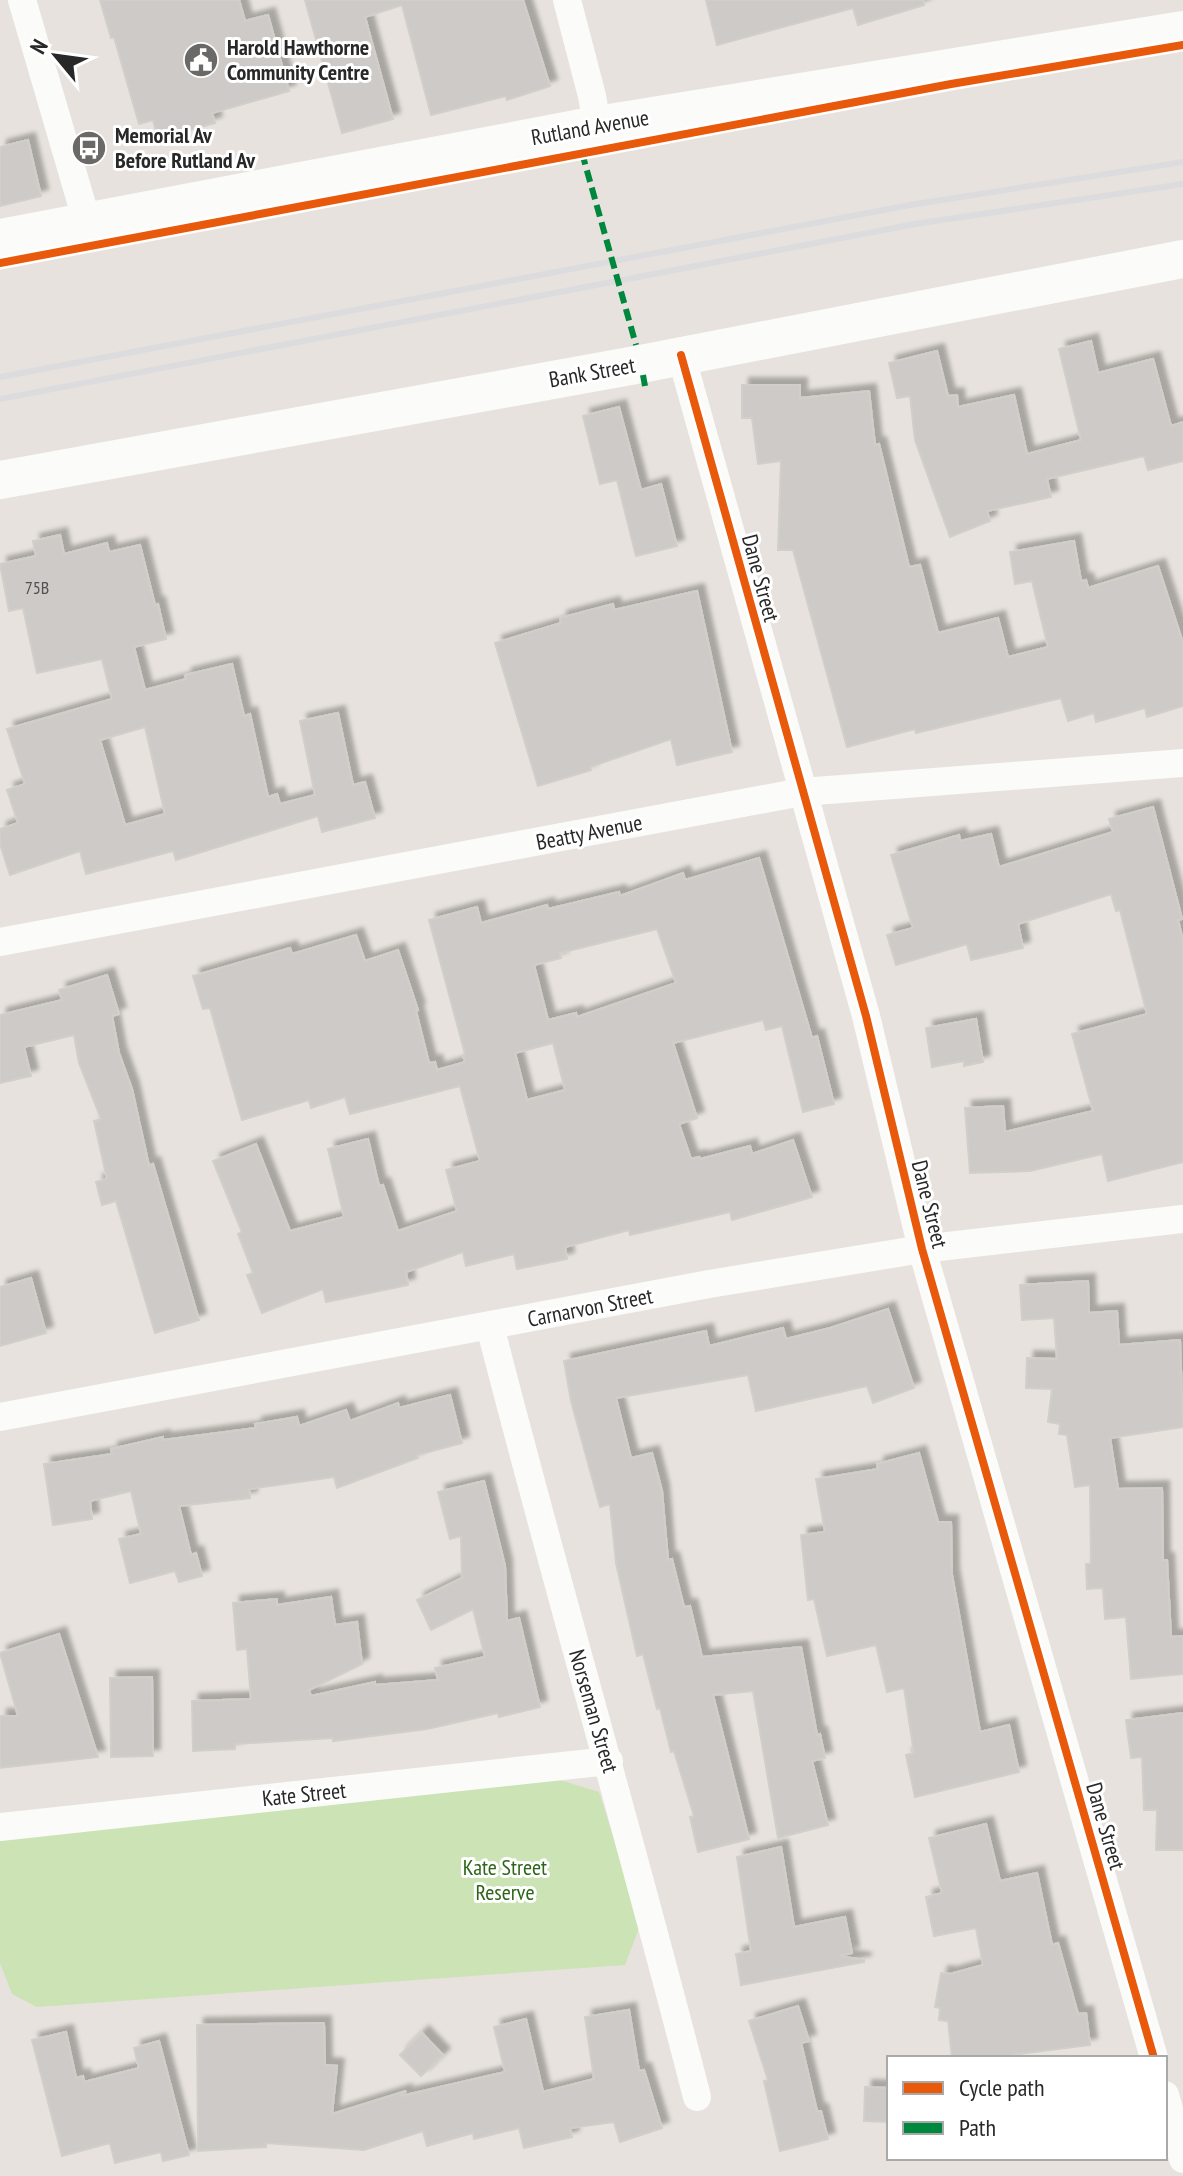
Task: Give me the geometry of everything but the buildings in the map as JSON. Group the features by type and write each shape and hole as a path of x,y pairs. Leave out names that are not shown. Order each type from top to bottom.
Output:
{"street":[{"path":"22,0 87,222"},
{"path":"567,0 597,125"},
{"name":"Rutland Avenue","path":"0,238 597,125 1183,30"},
{"name":"Bank Street","path":"0,480 1183,259"},
{"name":"Dane Street","path":"681,355 866,1016 922,1249 1153,2056"},
{"name":"Beatty Avenue","path":"0,942 802,792 1183,763"},
{"name":"Carnarvon Street","path":"0,1417 709,1284 922,1249 1183,1219"},
{"name":"Norseman Street","path":"490,1326 697,2097"},
{"name":"Kate Street","path":"0,1827 609,1761"},
{"path":"1167,2102 1183,2159"}],"green space":[{"name":"Kate Street Reserve","path":"560,1780 599,1792 641,1923 625,1965 37,2007 12,1994 0,1963 0,1837"}],"railway":[{"path":"0,377 910,205 1183,162"},
{"path":"0,399 915,224 1183,184"}],"marked path":[{"path":"582,153 636,345"},
{"path":"643,375 645,386"}],"cycle path":[{"path":"0,263 951,84 1183,45"},
{"path":"681,355 866,1016 922,1249 1153,2056"}],"place":[{"name":"Harold Hawthorne Community Centre","path":"201,60"},
{"name":"Memorial Av Before Rutland Av","path":"89,148"}]}
